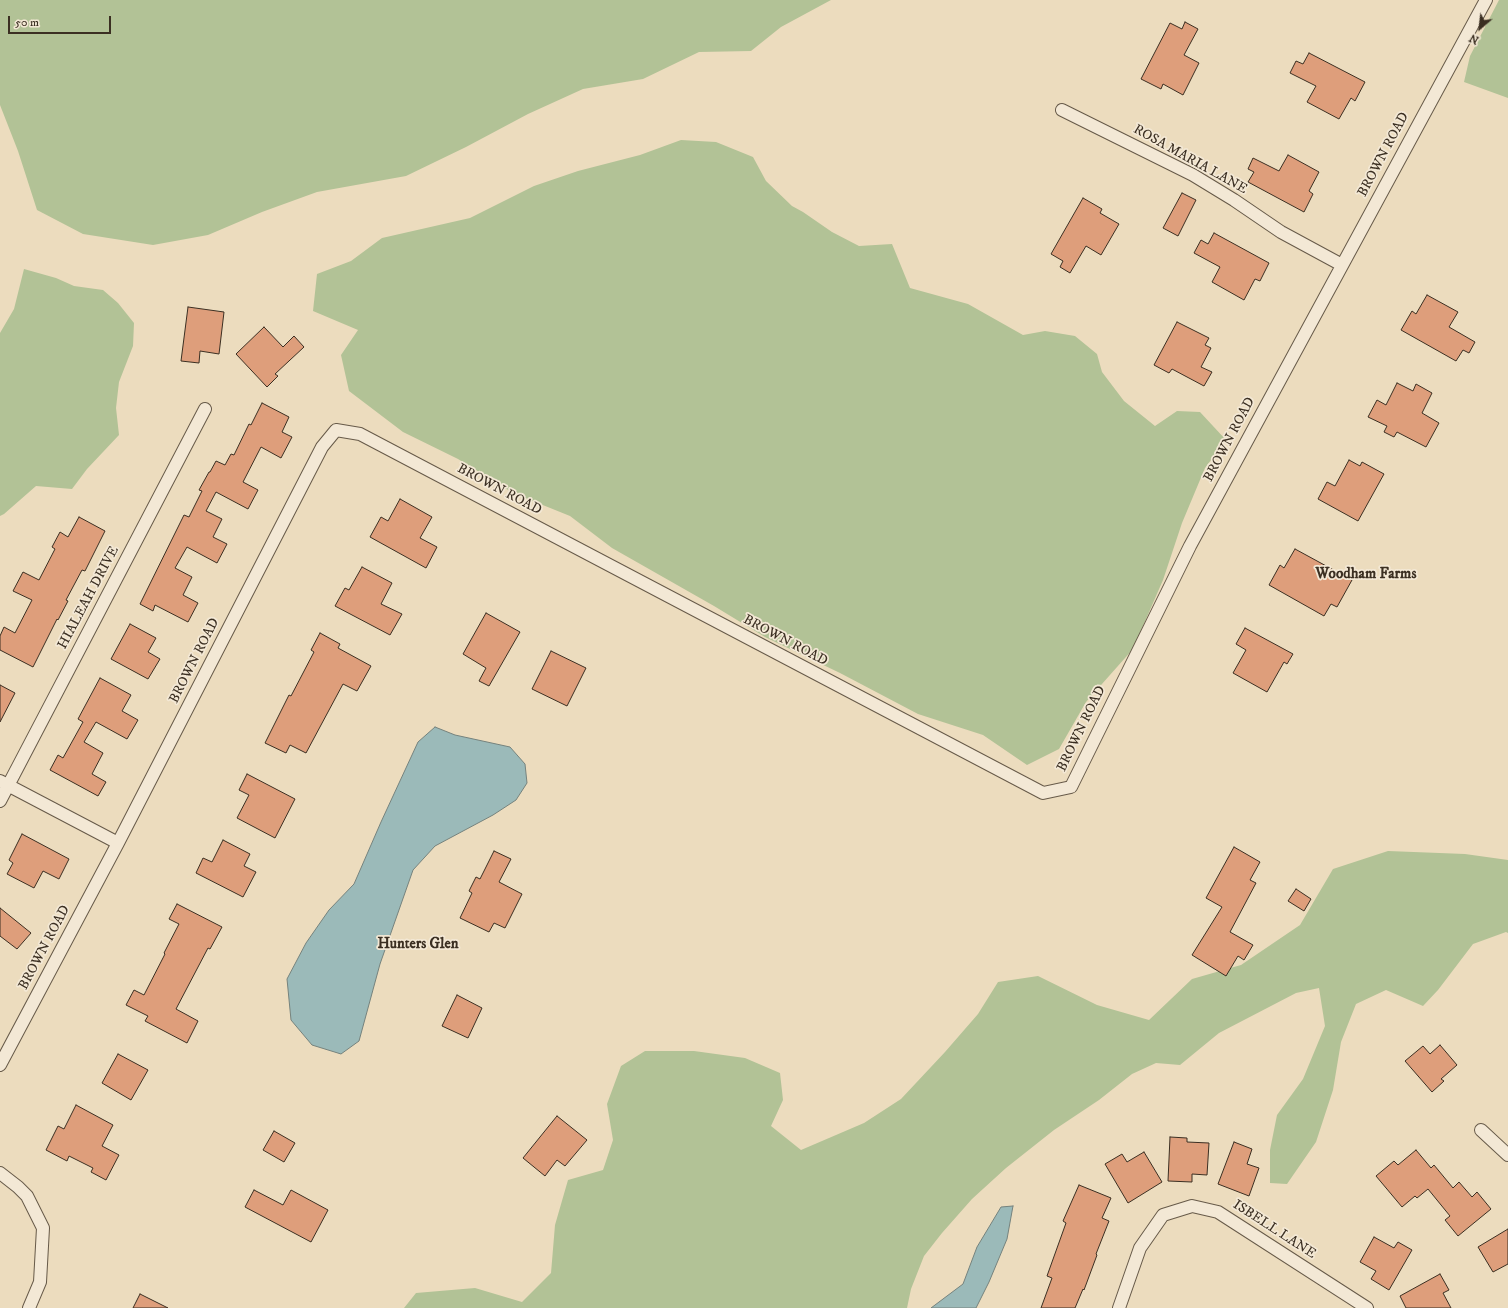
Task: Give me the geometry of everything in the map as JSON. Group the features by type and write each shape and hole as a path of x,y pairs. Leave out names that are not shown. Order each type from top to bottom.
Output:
{"street":[{"name":"BROWN ROAD","path":"0,1065 118,842 322,447 336,430 360,434 1043,793 1071,787 1190,546 1486,0"},
{"name":"ROSA MARIA LANE","path":"1062,110 1192,175 1234,200 1281,232 1342,264"},
{"name":"HIALEAH DRIVE","path":"0,800 4,783 205,409"},
{"path":"4,783 118,842"},
{"path":"1481,1130 1508,1155"},
{"path":"0,1173 27,1196 43,1228 40,1282 29,1308"},
{"name":"ISBELL LANE","path":"1119,1308 1140,1248 1163,1215 1192,1206 1218,1212 1368,1308"}],"green space":[{"path":"0,0 831,0 781,27 751,51 699,52 643,79 583,89 528,114 466,147 406,176 317,192 262,212 208,235 153,245 83,234 37,210 18,151 0,105"},
{"path":"1499,0 1508,0 1508,98 1464,82 1470,56"},
{"path":"681,140 716,142 753,157 766,181 792,206 832,232 859,246 892,244 910,288 968,304 1023,335 1045,331 1075,336 1097,354 1102,372 1124,401 1155,426 1177,411 1200,412 1226,440 1205,468 1182,523 1163,580 1133,649 1086,702 1059,749 1027,765 983,735 918,714 840,673 765,637 612,548 570,516 513,493 458,459 403,432 349,391 341,355 358,330 313,311 317,274 351,261 382,238 470,218 534,186 578,171 640,155"},
{"path":"24,269 56,278 74,286 103,290 118,303 134,323 133,346 119,382 116,408 119,435 87,469 72,489 36,486 0,516 0,333 14,309"},
{"path":"1388,851 1465,854 1508,860 1508,933 1506,932 1473,944 1438,990 1423,1006 1386,990 1356,1004 1341,1042 1333,1090 1316,1142 1287,1184 1270,1183 1270,1150 1277,1115 1303,1079 1325,1026 1319,988 1296,993 1219,1033 1180,1065 1156,1063 1132,1074 1099,1100 1054,1130 1006,1168 972,1199 942,1233 924,1256 911,1289 907,1308 404,1308 416,1293 475,1288 522,1302 551,1273 555,1225 568,1180 603,1170 613,1140 607,1104 621,1066 645,1051 694,1051 745,1058 780,1073 783,1100 771,1126 801,1150 864,1123 901,1099 978,1014 998,982 1038,976 1097,1005 1149,1020 1192,979 1241,965 1300,925 1333,869"}],"water":[{"path":"435,727 455,735 510,747 525,764 527,783 516,800 493,815 435,846 413,870 380,964 359,1041 341,1054 312,1045 291,1020 287,979 306,943 329,910 354,884 418,742"},
{"path":"1013,1206 1007,1239 989,1282 976,1308 931,1308 963,1284 977,1247 1001,1207"}],"building":[{"path":"1185,22 1198,29 1184,55 1199,63 1183,95 1163,84 1161,89 1141,79 1170,23 1182,29"},
{"path":"1309,53 1365,82 1355,101 1351,98 1339,119 1307,102 1316,86 1290,73 1296,61 1303,64"},
{"path":"1288,155 1319,172 1309,191 1313,194 1304,212 1248,182 1254,172 1248,169 1253,158 1279,171"},
{"path":"1182,193 1196,200 1178,236 1163,228"},
{"path":"1083,198 1102,209 1100,213 1119,224 1101,255 1086,246 1070,273 1060,267 1063,261 1051,254"},
{"path":"1214,233 1269,263 1260,281 1255,279 1244,300 1212,282 1220,267 1194,253 1201,240 1208,244"},
{"path":"1427,295 1458,312 1449,327 1475,342 1469,353 1463,350 1456,361 1401,330 1412,311 1416,314"},
{"path":"188,307 224,312 219,354 200,351 199,363 181,361"},
{"path":"1177,322 1209,338 1205,345 1211,348 1201,367 1212,372 1204,386 1172,369 1169,373 1154,365"},
{"path":"264,327 283,347 294,336 304,347 275,374 278,376 267,387 236,354"},
{"path":"1397,383 1413,391 1416,384 1432,393 1422,413 1439,423 1426,447 1397,432 1394,437 1384,432 1387,426 1368,417 1377,400 1386,405"},
{"path":"262,403 289,417 282,432 292,437 281,458 261,447 243,482 258,490 248,509 216,492 206,511 222,519 213,537 227,544 217,563 187,547 175,568 192,577 183,595 198,603 188,622 155,605 153,611 140,604 184,515 189,517 202,491 199,490 209,472 216,461 225,465 231,454 234,455 249,424 251,425"},
{"path":"1349,460 1360,466 1362,462 1384,474 1358,521 1318,499 1327,482 1335,486"},
{"path":"400,499 432,517 420,538 437,547 426,568 370,537 381,517 388,521"},
{"path":"79,517 105,531 85,571 82,570 66,600 68,601 58,620 57,619 33,667 0,650 0,636 4,627 15,633 32,600 13,591 23,572 39,580 55,549 52,547 60,532 68,537"},
{"path":"1295,549 1352,580 1337,607 1331,604 1324,616 1269,585 1280,565 1284,568"},
{"path":"362,567 392,583 381,604 402,614 390,635 335,606 345,588 349,590"},
{"path":"486,613 520,632 489,686 479,681 486,668 463,654"},
{"path":"130,624 156,638 148,652 160,659 148,679 111,659"},
{"path":"1245,628 1293,654 1287,664 1284,662 1267,692 1233,673 1246,650 1236,644"},
{"path":"320,633 340,644 338,648 371,666 357,691 343,684 306,753 290,745 286,753 265,743 289,695 291,696 314,652 311,650"},
{"path":"551,651 586,668 567,706 532,689"},
{"path":"100,678 131,695 122,711 138,720 127,739 96,722 84,742 103,753 92,774 106,782 98,796 50,770 58,755 63,758 83,722 78,719"},
{"path":"0,685 15,693 0,722"},
{"path":"247,774 295,799 275,838 237,818 249,795 239,790"},
{"path":"22,834 69,859 59,879 43,871 34,888 7,874 13,863 9,860"},
{"path":"223,840 250,854 244,866 256,872 243,897 196,873 203,858 212,862"},
{"path":"1234,847 1260,862 1250,880 1256,883 1230,932 1253,945 1244,960 1238,956 1226,976 1192,955 1222,907 1206,898"},
{"path":"494,851 511,859 499,882 522,894 505,928 494,923 489,932 460,918 472,893 469,891 476,877 480,879"},
{"path":"1296,889 1311,899 1304,911 1288,901"},
{"path":"177,904 222,927 210,949 208,948 176,1009 198,1021 187,1043 145,1021 148,1016 126,1005 134,990 144,995 165,954 164,953 179,924 169,919"},
{"path":"0,908 31,933 17,949 0,936"},
{"path":"457,995 482,1008 468,1038 442,1026"},
{"path":"1440,1045 1457,1065 1441,1079 1444,1081 1432,1092 1405,1061 1423,1046 1430,1054"},
{"path":"118,1054 148,1070 131,1100 102,1083"},
{"path":"76,1105 113,1125 102,1146 119,1155 106,1180 91,1172 93,1168 69,1156 67,1161 46,1150 58,1126 64,1129"},
{"path":"557,1116 587,1140 565,1166 557,1160 545,1176 523,1158"},
{"path":"274,1131 295,1143 284,1162 263,1150"},
{"path":"1170,1137 1187,1138 1187,1142 1209,1143 1207,1175 1192,1174 1192,1182 1168,1181"},
{"path":"1234,1142 1252,1149 1247,1164 1259,1168 1249,1196 1218,1184"},
{"path":"1416,1150 1431,1168 1434,1165 1453,1188 1459,1182 1472,1197 1477,1192 1491,1209 1458,1236 1445,1220 1450,1216 1428,1189 1417,1198 1415,1196 1402,1207 1376,1176 1394,1161 1398,1165"},
{"path":"1144,1152 1162,1182 1128,1203 1105,1164 1122,1154 1127,1162"},
{"path":"1079,1185 1111,1198 1102,1218 1109,1221 1084,1290 1083,1289 1075,1308 1041,1308 1052,1278 1047,1276 1066,1223 1063,1221"},
{"path":"254,1190 283,1205 291,1190 328,1210 311,1242 245,1207"},
{"path":"1508,1229 1508,1264 1493,1272 1478,1247"},
{"path":"1374,1237 1394,1248 1398,1242 1412,1250 1389,1290 1371,1279 1376,1271 1360,1262"},
{"path":"1440,1274 1449,1290 1443,1293 1451,1308 1406,1308 1400,1296"},
{"path":"140,1294 168,1308 133,1308"}],"district":[{"name":"Woodham Farms","path":"1366,575"},
{"name":"Hunters Glen","path":"418,945"}]}
